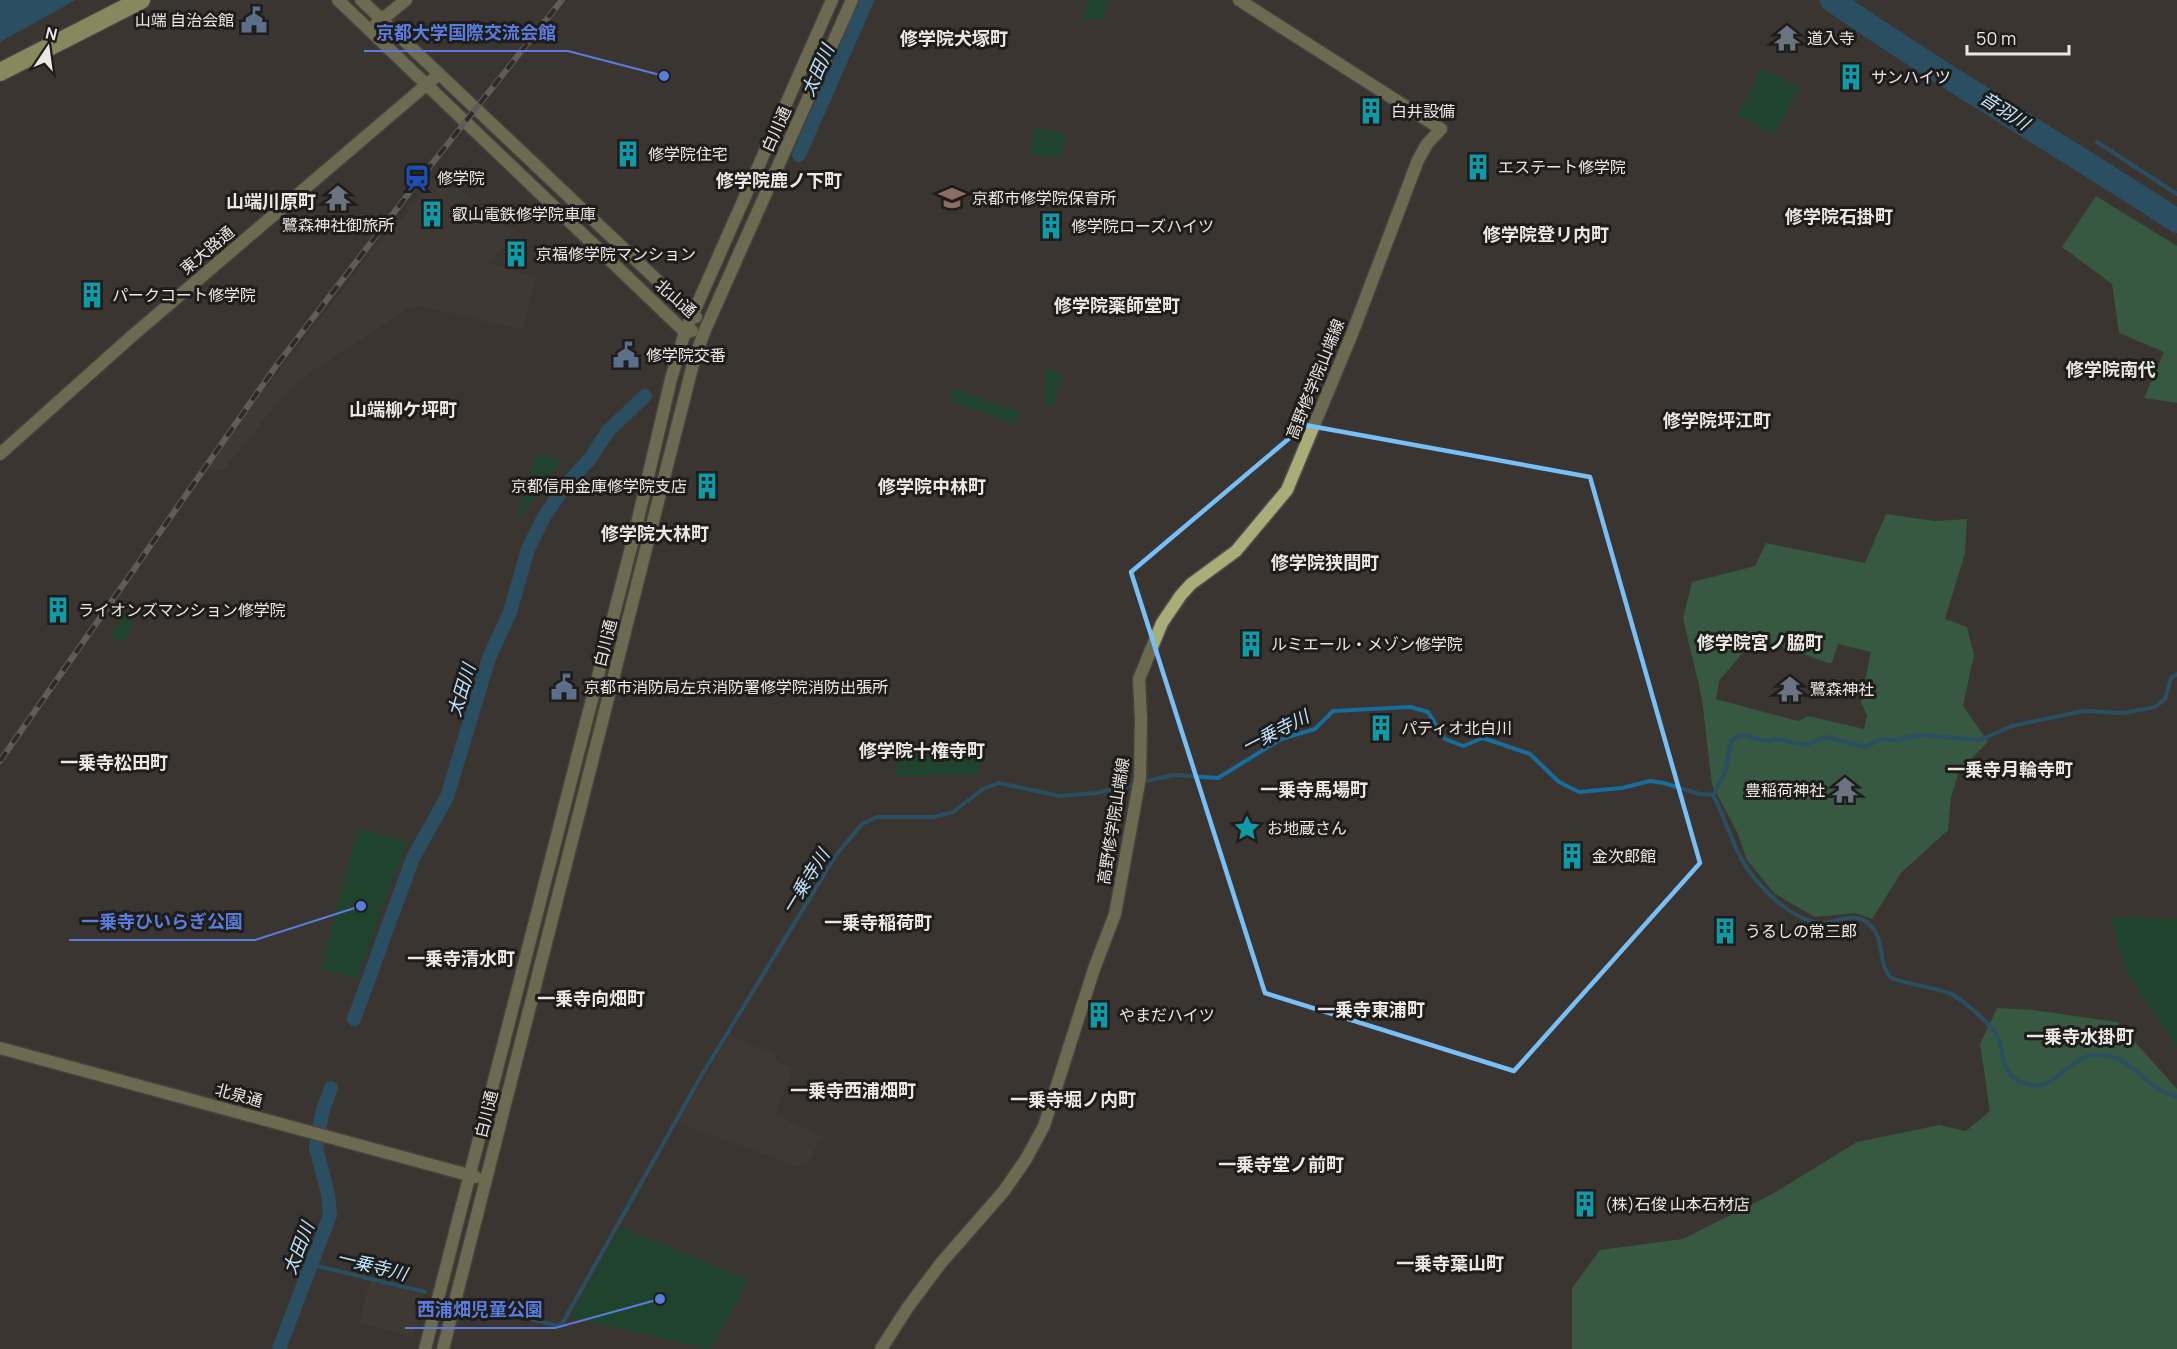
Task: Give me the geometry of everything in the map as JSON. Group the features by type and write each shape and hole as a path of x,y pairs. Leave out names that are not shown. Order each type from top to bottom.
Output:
{"highway":[{"path":"0,72 141,0"}],"street":[{"name":"北山通","path":"338,0 685,332 705,330 693,312 361,0"},
{"path":"368,31 406,0"},
{"name":"白川通","path":"425,1349 632,544 671,379 685,332 832,0"},
{"name":"白川通","path":"442,1349 688,383 705,330 852,0"},
{"name":"高野修学院山端線","path":"881,1349 908,1307 941,1263 1004,1191 1026,1159 1044,1126 1094,969 1115,914 1139,783 1141,718 1139,679 1162,623 1181,595 1191,584 1236,551 1287,490 1352,334 1418,160 1427,144 1441,129 1239,0"},
{"name":"東大路通","path":"0,454 132,336 438,74"},
{"name":"北泉通","path":"0,1048 486,1179"}],"highlighted area":[{"path":"1305,425 1590,477 1700,863 1514,1071 1265,993 1131,572"}],"shaded area":[{"name":"叡山電鉄修学院車庫","path":"435,176 453,190 457,187 515,231 490,263 536,277 522,330 421,306 408,308 309,373 276,404 224,470 206,469 394,223 397,225"},
{"path":"730,1035 776,1055 775,1060 793,1068 775,1115 821,1136 808,1163 799,1167 678,1123"},
{"path":"370,1281 424,1295 413,1336 359,1323"}],"green space":[{"path":"1087,0 1108,0 1104,19 1084,20"},
{"path":"1762,69 1800,87 1774,135 1737,115"},
{"path":"1034,128 1066,133 1061,158 1030,154"},
{"path":"2096,196 2177,246 2177,403 2144,398 2164,352 2119,333 2112,284 2062,247"},
{"path":"1045,367 1061,373 1054,408 1043,404 1046,388"},
{"path":"953,388 1020,411 1016,425 950,401"},
{"path":"536,454 562,460 519,519 519,511"},
{"path":"1886,514 1934,521 1967,519 1965,553 1945,619 1967,627 1974,655 1963,706 1988,742 1959,771 1951,797 1948,830 1901,873 1872,919 1855,913 1815,917 1775,894 1747,860 1737,832 1712,785 1702,699 1683,618 1692,582 1755,566 1766,543 1865,563","holes":["1756,637 1832,663 1838,644 1871,652 1861,702 1867,715 1864,729 1808,716 1798,721 1716,699 1719,681"]},
{"path":"129,609 135,611 127,641 109,636"},
{"path":"900,741 926,743 926,755 968,755 981,749 980,774 896,776"},
{"path":"358,828 407,842 357,978 321,969"},
{"path":"2111,917 2177,919 2177,1048 2126,971"},
{"path":"1997,1008 2034,1010 2117,1022 2177,1089 2177,1349 1572,1349 1572,1288 1600,1250 1683,1239 1774,1193 1857,1142 1939,1125 1966,1131 1990,1111 1980,1044"},
{"path":"621,1227 749,1280 712,1347 706,1349 571,1317"}],"water":[{"path":"0,0 76,0 0,42"}],"waterway":[{"name":"太田川","path":"799,155 867,0"},
{"name":"音羽川","path":"1832,0 1917,57 2177,221"},
{"path":"2097,142 2177,194"},
{"name":"太田川","path":"354,1019 413,858 447,797 489,658 510,612 528,549 544,517 565,486 590,459 608,431 645,396"},
{"path":"1713,795 1725,773 1731,741 1738,736 1745,735 1765,741 1778,739 1805,745 1826,737 1865,747 1881,739 1896,740 1919,735 1980,740 2012,726 2083,711 2124,713 2155,707 2165,699 2171,678 2177,674"},
{"name":"一乗寺川","path":"472,1304 558,1326 562,1324 700,1078 836,855 862,824 877,817 934,817 953,812 983,789 999,783 1060,796 1096,793 1173,775 1218,778 1281,739 1315,729 1333,711 1410,707 1428,712 1445,739 1463,746 1483,738 1530,754 1559,782 1579,792 1622,788 1650,781 1699,794 1713,795 1741,858 1764,889 1786,908 1809,921 1821,923 1858,918 1869,924 1878,937 1884,965 1891,978 1949,993 1967,1005 1996,1034 2005,1066 2014,1079 2033,1085 2044,1084 2079,1060 2089,1056 2112,1056 2128,1064 2156,1087 2177,1097"},
{"name":"太田川","path":"279,1349 330,1215 328,1194 316,1148 322,1113 331,1088"},
{"name":"一乗寺川","path":"313,1265 425,1292"}],"railway":[{"path":"0,761 276,366 419,180 562,0"}],"place":[{"name":"山端 自治会館","path":"254,20"},
{"name":"道入寺","path":"1787,38"},
{"name":"京都大学国際交流会館","path":"664,76"},
{"name":"サンハイツ","path":"1851,77"},
{"name":"白井設備","path":"1371,111"},
{"name":"修学院住宅","path":"628,154"},
{"name":"エステート修学院","path":"1478,167"},
{"name":"修学院","path":"417,178"},
{"name":"鷺森神社御旅所","path":"338,198"},
{"name":"京都市修学院保育所","path":"952,198"},
{"name":"叡山電鉄修学院車庫","path":"432,214"},
{"name":"修学院ローズハイツ","path":"1051,226"},
{"name":"京福修学院マンション","path":"516,254"},
{"name":"パークコート修学院","path":"92,295"},
{"name":"修学院交番","path":"626,355"},
{"name":"京都信用金庫修学院支店","path":"707,486"},
{"name":"ライオンズマンション修学院","path":"58,610"},
{"name":"ルミエール・メゾン修学院","path":"1251,644"},
{"name":"京都市消防局左京消防署修学院消防出張所","path":"564,687"},
{"name":"鷺森神社","path":"1790,689"},
{"name":"パティオ北白川","path":"1381,728"},
{"name":"豊稲荷神社","path":"1845,790"},
{"name":"お地蔵さん","path":"1247,828"},
{"name":"金次郎館","path":"1572,856"},
{"name":"一乗寺ひいらぎ公園","path":"361,906"},
{"name":"うるしの常三郎","path":"1725,931"},
{"name":"やまだハイツ","path":"1099,1015"},
{"name":"(株)石俊 山本石材店","path":"1585,1204"},
{"name":"西浦畑児童公園","path":"660,1299"}],"district":[{"name":"修学院犬塚町","path":"954,38"},
{"name":"修学院鹿ノ下町","path":"779,180"},
{"name":"山端川原町","path":"271,201"},
{"name":"修学院石掛町","path":"1839,216"},
{"name":"修学院登リ内町","path":"1546,234"},
{"name":"修学院薬師堂町","path":"1117,305"},
{"name":"修学院南代","path":"2111,369"},
{"name":"山端柳ケ坪町","path":"403,409"},
{"name":"修学院坪江町","path":"1717,420"},
{"name":"修学院中林町","path":"932,486"},
{"name":"修学院大林町","path":"655,533"},
{"name":"修学院狭間町","path":"1325,562"},
{"name":"修学院宮ノ脇町","path":"1760,642"},
{"name":"修学院十権寺町","path":"922,750"},
{"name":"一乗寺松田町","path":"114,762"},
{"name":"一乗寺月輪寺町","path":"2010,769"},
{"name":"一乗寺馬場町","path":"1314,789"},
{"name":"一乗寺稲荷町","path":"878,922"},
{"name":"一乗寺清水町","path":"461,958"},
{"name":"一乗寺向畑町","path":"591,998"},
{"name":"一乗寺東浦町","path":"1371,1009"},
{"name":"一乗寺水掛町","path":"2080,1036"},
{"name":"一乗寺西浦畑町","path":"853,1090"},
{"name":"一乗寺堀ノ内町","path":"1073,1099"},
{"name":"一乗寺堂ノ前町","path":"1281,1164"},
{"name":"一乗寺葉山町","path":"1450,1263"}]}
